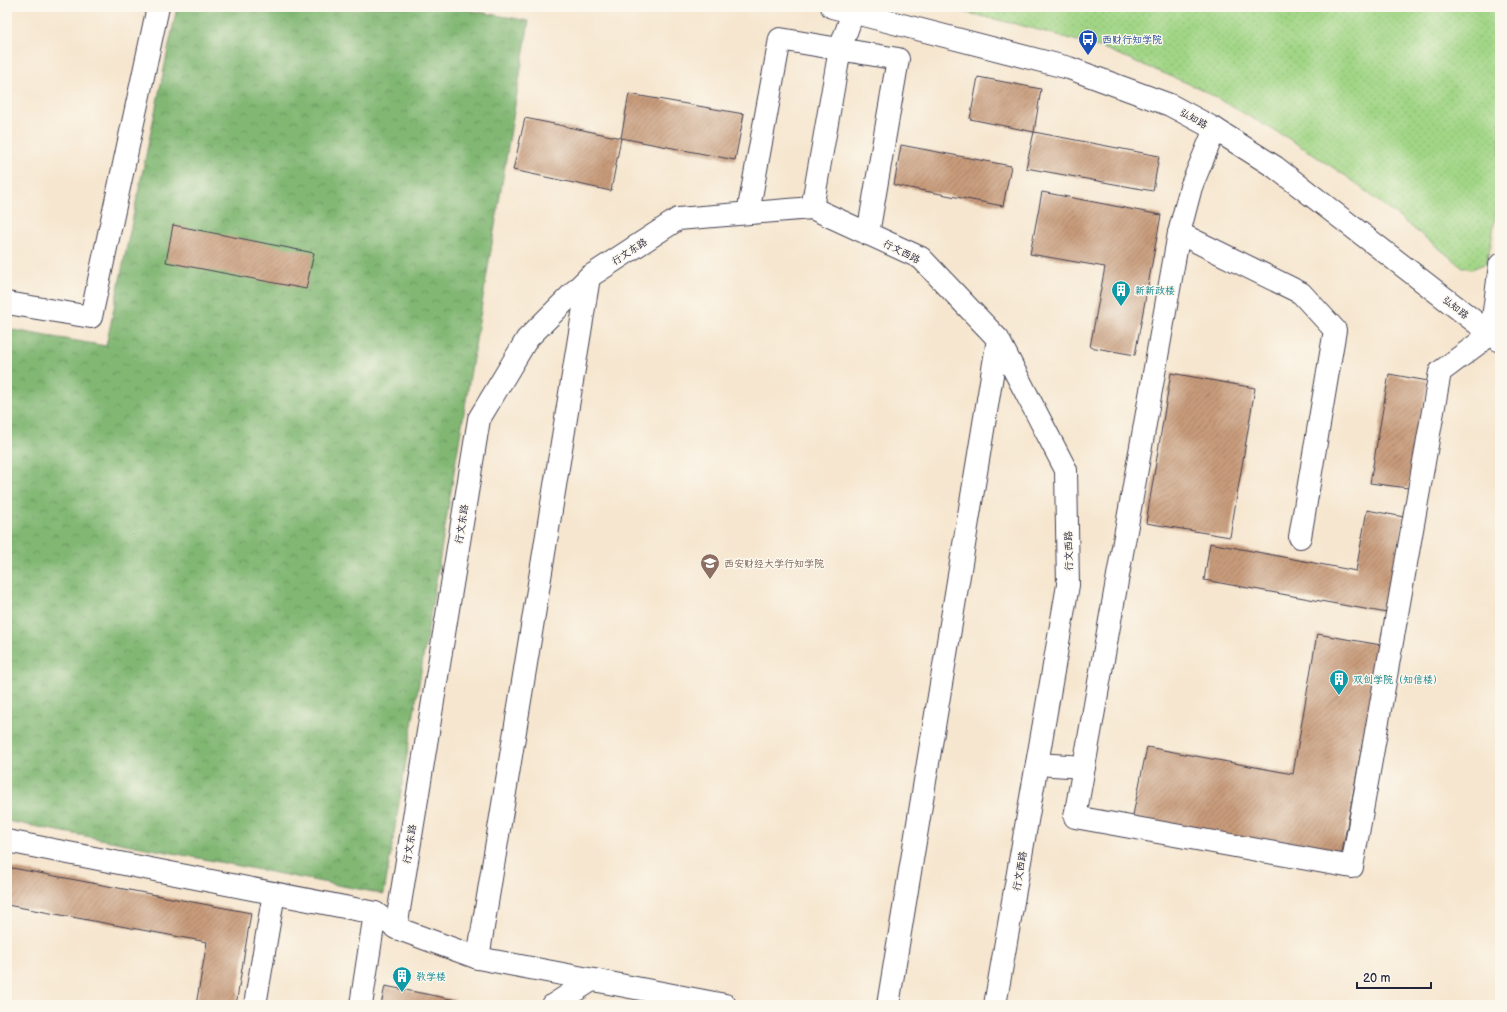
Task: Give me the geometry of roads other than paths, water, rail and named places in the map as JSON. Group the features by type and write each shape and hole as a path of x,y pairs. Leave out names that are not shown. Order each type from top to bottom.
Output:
{"street":[{"path":"7,303 91,317 158,7"},
{"path":"827,7 840,49"},
{"name":"弘知路","path":"832,7 854,10 1069,68 1170,105 1215,129 1275,167 1496,338"},
{"path":"812,208 840,49 854,10"},
{"path":"748,213 780,39 898,59 868,234"},
{"path":"1215,129 1191,187 1179,233 1075,817 1352,867 1440,372 1496,338 1500,266"},
{"name":"行文东路","path":"396,928 479,419 527,339 589,277 678,219 812,208"},
{"name":"行文西路","path":"812,208 921,258 998,339 1066,470 1068,585 995,1005"},
{"path":"1179,233 1301,293 1335,330 1300,537"},
{"path":"478,958 589,277"},
{"path":"888,1005 998,339"},
{"path":"1037,764 1084,767"},
{"path":"7,841 375,913 396,928 478,958 725,1005"},
{"path":"255,1005 274,893"},
{"path":"361,1005 375,913"},
{"path":"553,1005 592,980"}],"place":[{"name":"西财行知学院","path":"1088,56"},
{"name":"新新政楼","path":"1121,307"},
{"name":"西安财经大学行知学院","path":"710,580"},
{"name":"双创学院（知信楼）","path":"1339,696"},
{"name":"教学楼","path":"402,993"}]}
